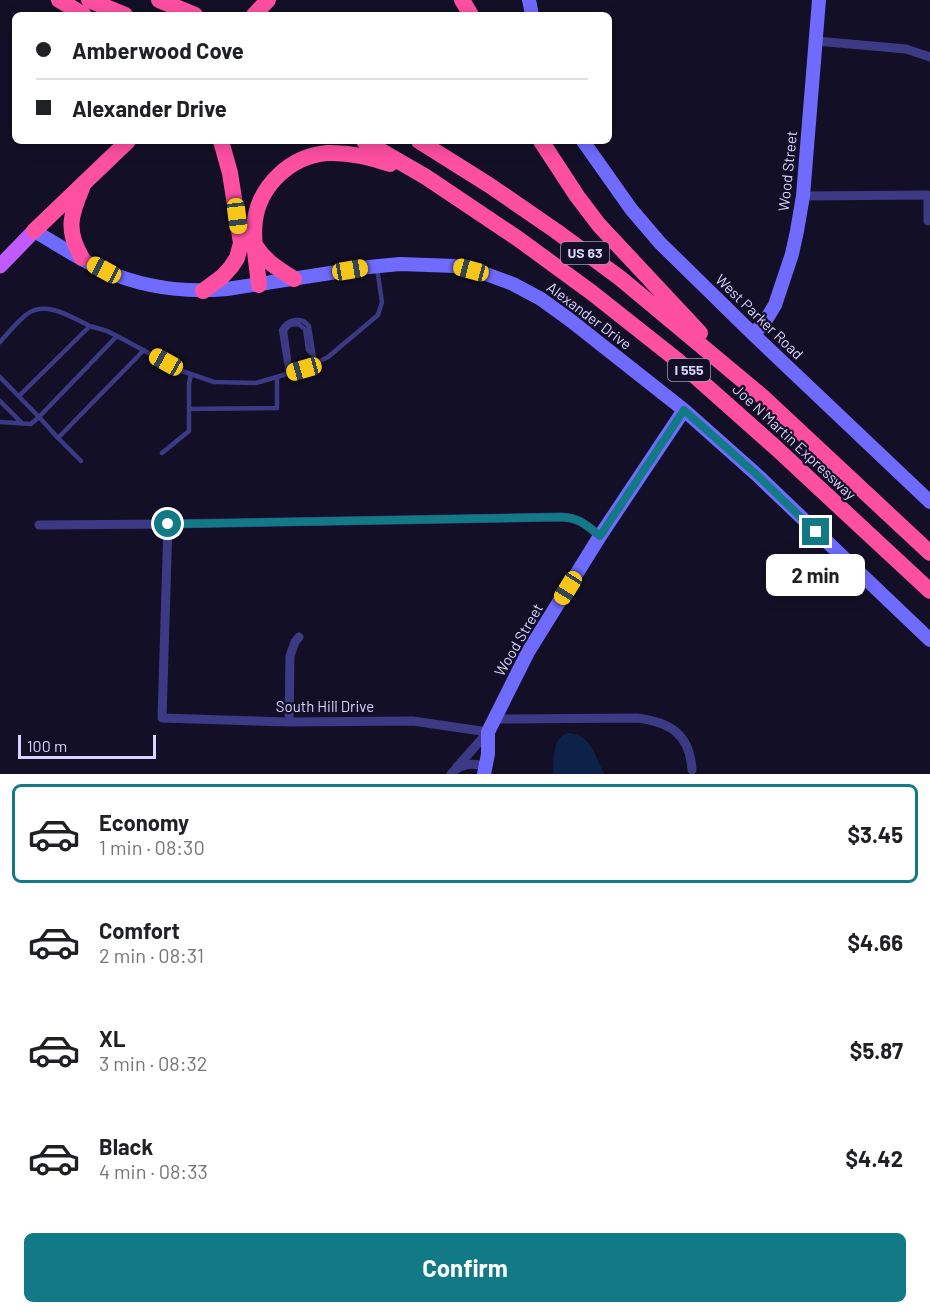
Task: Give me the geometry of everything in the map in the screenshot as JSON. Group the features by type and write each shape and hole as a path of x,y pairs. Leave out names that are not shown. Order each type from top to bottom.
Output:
{"highway":[{"path":"59,0 79,12"},
{"path":"89,0 118,12"},
{"path":"159,0 188,12"},
{"path":"34,231 125,144"},
{"path":"222,144 248,244 254,285"},
{"name":"Joe N Martin Expressway","path":"368,144 426,177 526,244 677,360 775,447 930,591"},
{"name":"Joe N Martin Expressway","path":"424,144 489,185 620,278 741,378 930,553"},
{"name":"US 63","path":"543,144 599,225 741,378"},
{"path":"204,291 227,272 254,236 258,207 267,188 285,169 294,164 308,157 328,153 352,154 378,160 426,177"},
{"path":"82,258 74,246 71,225 84,182"},
{"path":"248,244 271,265 294,279"}],"main road":[{"path":"0,266 34,231"}],"street":[{"name":"Wood Street","path":"753,334 775,305 792,254 803,196 819,0"},
{"path":"816,41 906,49 930,57"},
{"name":"West Parker Road","path":"585,144 631,209 660,243 930,502"},
{"path":"803,196 929,195 928,221"},
{"name":"Alexander Drive","path":"34,231 104,270 161,288 204,291 400,264 455,266 513,284 570,320 684,410 756,474 930,640"},
{"name":"Wood Street","path":"485,770 491,726 528,652 600,536 684,410"},
{"path":"39,525 561,517 583,522 600,536"},
{"name":"South Hill Drive","path":"168,524 162,718 289,722 413,721 491,726 637,718 668,725 689,751 692,770"},
{"path":"289,722 290,656 299,637"},
{"path":"453,771 491,726"},
{"path":"453,771 466,764 476,764 485,770"}],"lane":[{"path":"0,342 26,315 36,309 50,309 107,331 182,371 214,382 256,383 304,369 328,357 378,315 382,302 377,266"},
{"path":"288,374 281,330 284,323 288,321 307,322 315,364"},
{"path":"19,396 90,326"},
{"path":"0,422 31,424 117,336"},
{"path":"58,438 144,350"},
{"path":"162,453 189,431 191,374"},
{"path":"189,409 277,408 277,376"},
{"path":"0,377 81,460"},
{"path":"0,401 22,423"}],"water":[{"path":"568,733 576,734 588,742 604,774 553,774 556,744"}],"route":[{"path":"168,524 561,517 583,522 600,536 684,410 756,474 816,532"}]}
